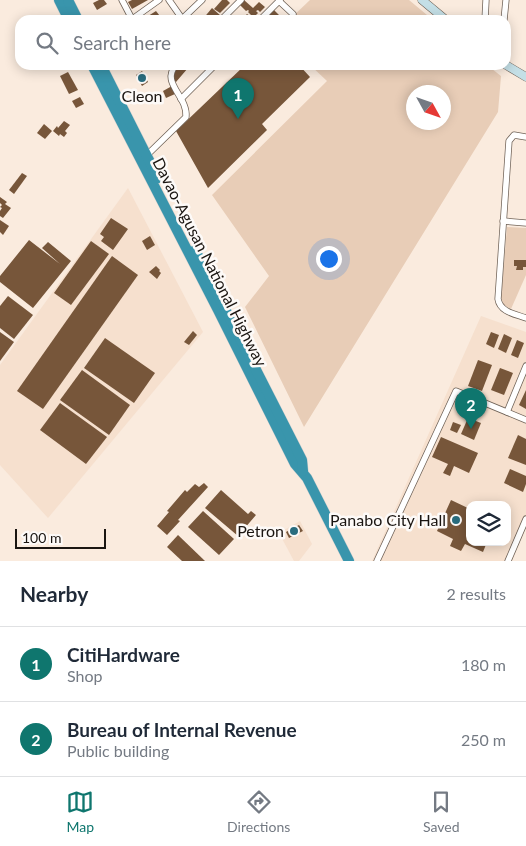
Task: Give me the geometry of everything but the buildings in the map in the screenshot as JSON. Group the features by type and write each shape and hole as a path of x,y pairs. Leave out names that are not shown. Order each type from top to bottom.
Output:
{"highway":[{"path":"59,0 66,15"},
{"path":"68,0 76,15"},
{"name":"Davao-Agusan National Highway","path":"95,70 222,308"},
{"name":"Davao-Agusan National Highway","path":"104,70 222,308 295,464 303,471 349,561"}],"main road":[{"path":"422,0 440,15"},
{"path":"511,68 526,77"}],"street":[{"path":"122,0 130,15"},
{"path":"169,0 179,15"},
{"path":"186,15 202,0"},
{"path":"226,15 241,0"},
{"path":"485,15 486,0"},
{"path":"504,15 506,0"},
{"path":"139,15 157,1"},
{"path":"266,15 280,1 292,14"},
{"path":"147,155 186,117 186,110 170,77 172,70"},
{"path":"181,99 210,70"},
{"path":"526,137 514,135 509,141 498,303 508,311 526,318"},
{"path":"503,220 526,223"},
{"path":"507,412 526,366"},
{"path":"377,561 456,391 526,420"},
{"path":"508,561 526,519"}],"shaded area":[{"path":"310,0 409,0 427,15 294,15"},
{"path":"315,70 493,70 501,76 498,112 304,427 245,307 269,276 212,195 327,81"},
{"path":"128,188 203,332 48,518 0,465 0,365"},
{"path":"507,227 526,228 526,275 511,309 504,305 501,298"},
{"path":"481,316 526,332 526,527 512,561 372,561"},
{"path":"300,521 312,544 299,561 294,561 279,533"}],"place":[{"name":"Cleon","path":"142,78"},
{"name":"CitiHardware","path":"238,119"},
{"name":"Bureau of Internal Revenue","path":"471,429"},
{"name":"Panabo City Hall","path":"456,520"},
{"name":"Petron","path":"294,531"}]}
